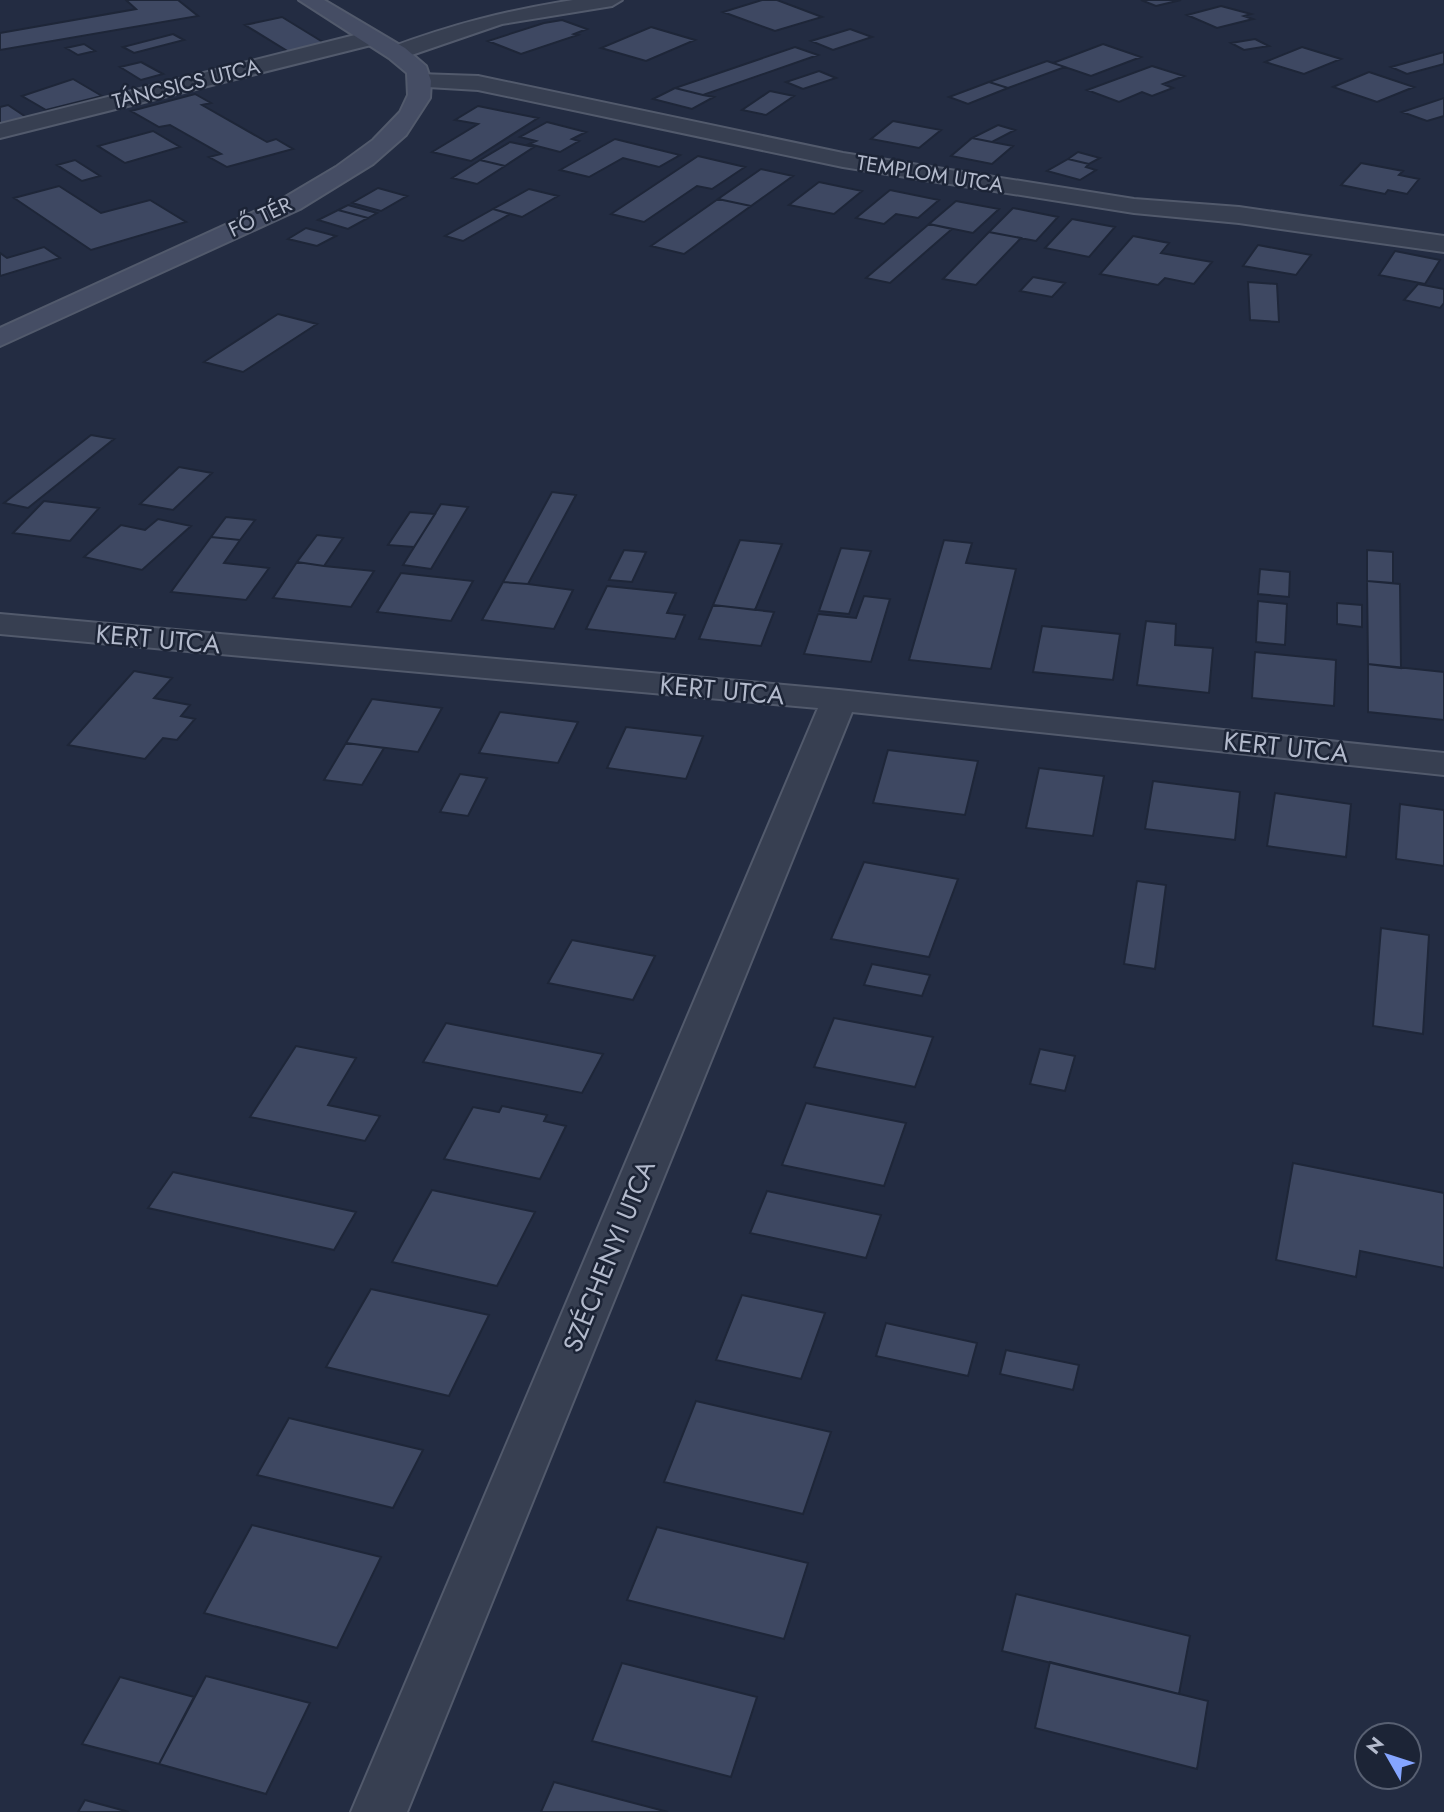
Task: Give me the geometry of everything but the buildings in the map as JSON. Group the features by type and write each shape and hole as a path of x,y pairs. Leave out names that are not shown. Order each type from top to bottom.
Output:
{"main road":[{"path":"309,0 397,53 418,71 419,81"},
{"name":"FŐ TÉR","path":"0,338 291,204 331,182 380,146 400,125 420,96 419,81"}],"street":[{"path":"397,53 463,28 500,18 612,0"},
{"name":"TÁNCSICS UTCA","path":"0,131 371,38"},
{"name":"TEMPLOM UTCA","path":"419,81 478,83 842,160 1134,206 1239,215 1444,244"},
{"name":"KERT UTCA","path":"0,624 839,700 1444,764"},
{"name":"SZÉCHENYI UTCA","path":"379,1812 839,700"}]}
